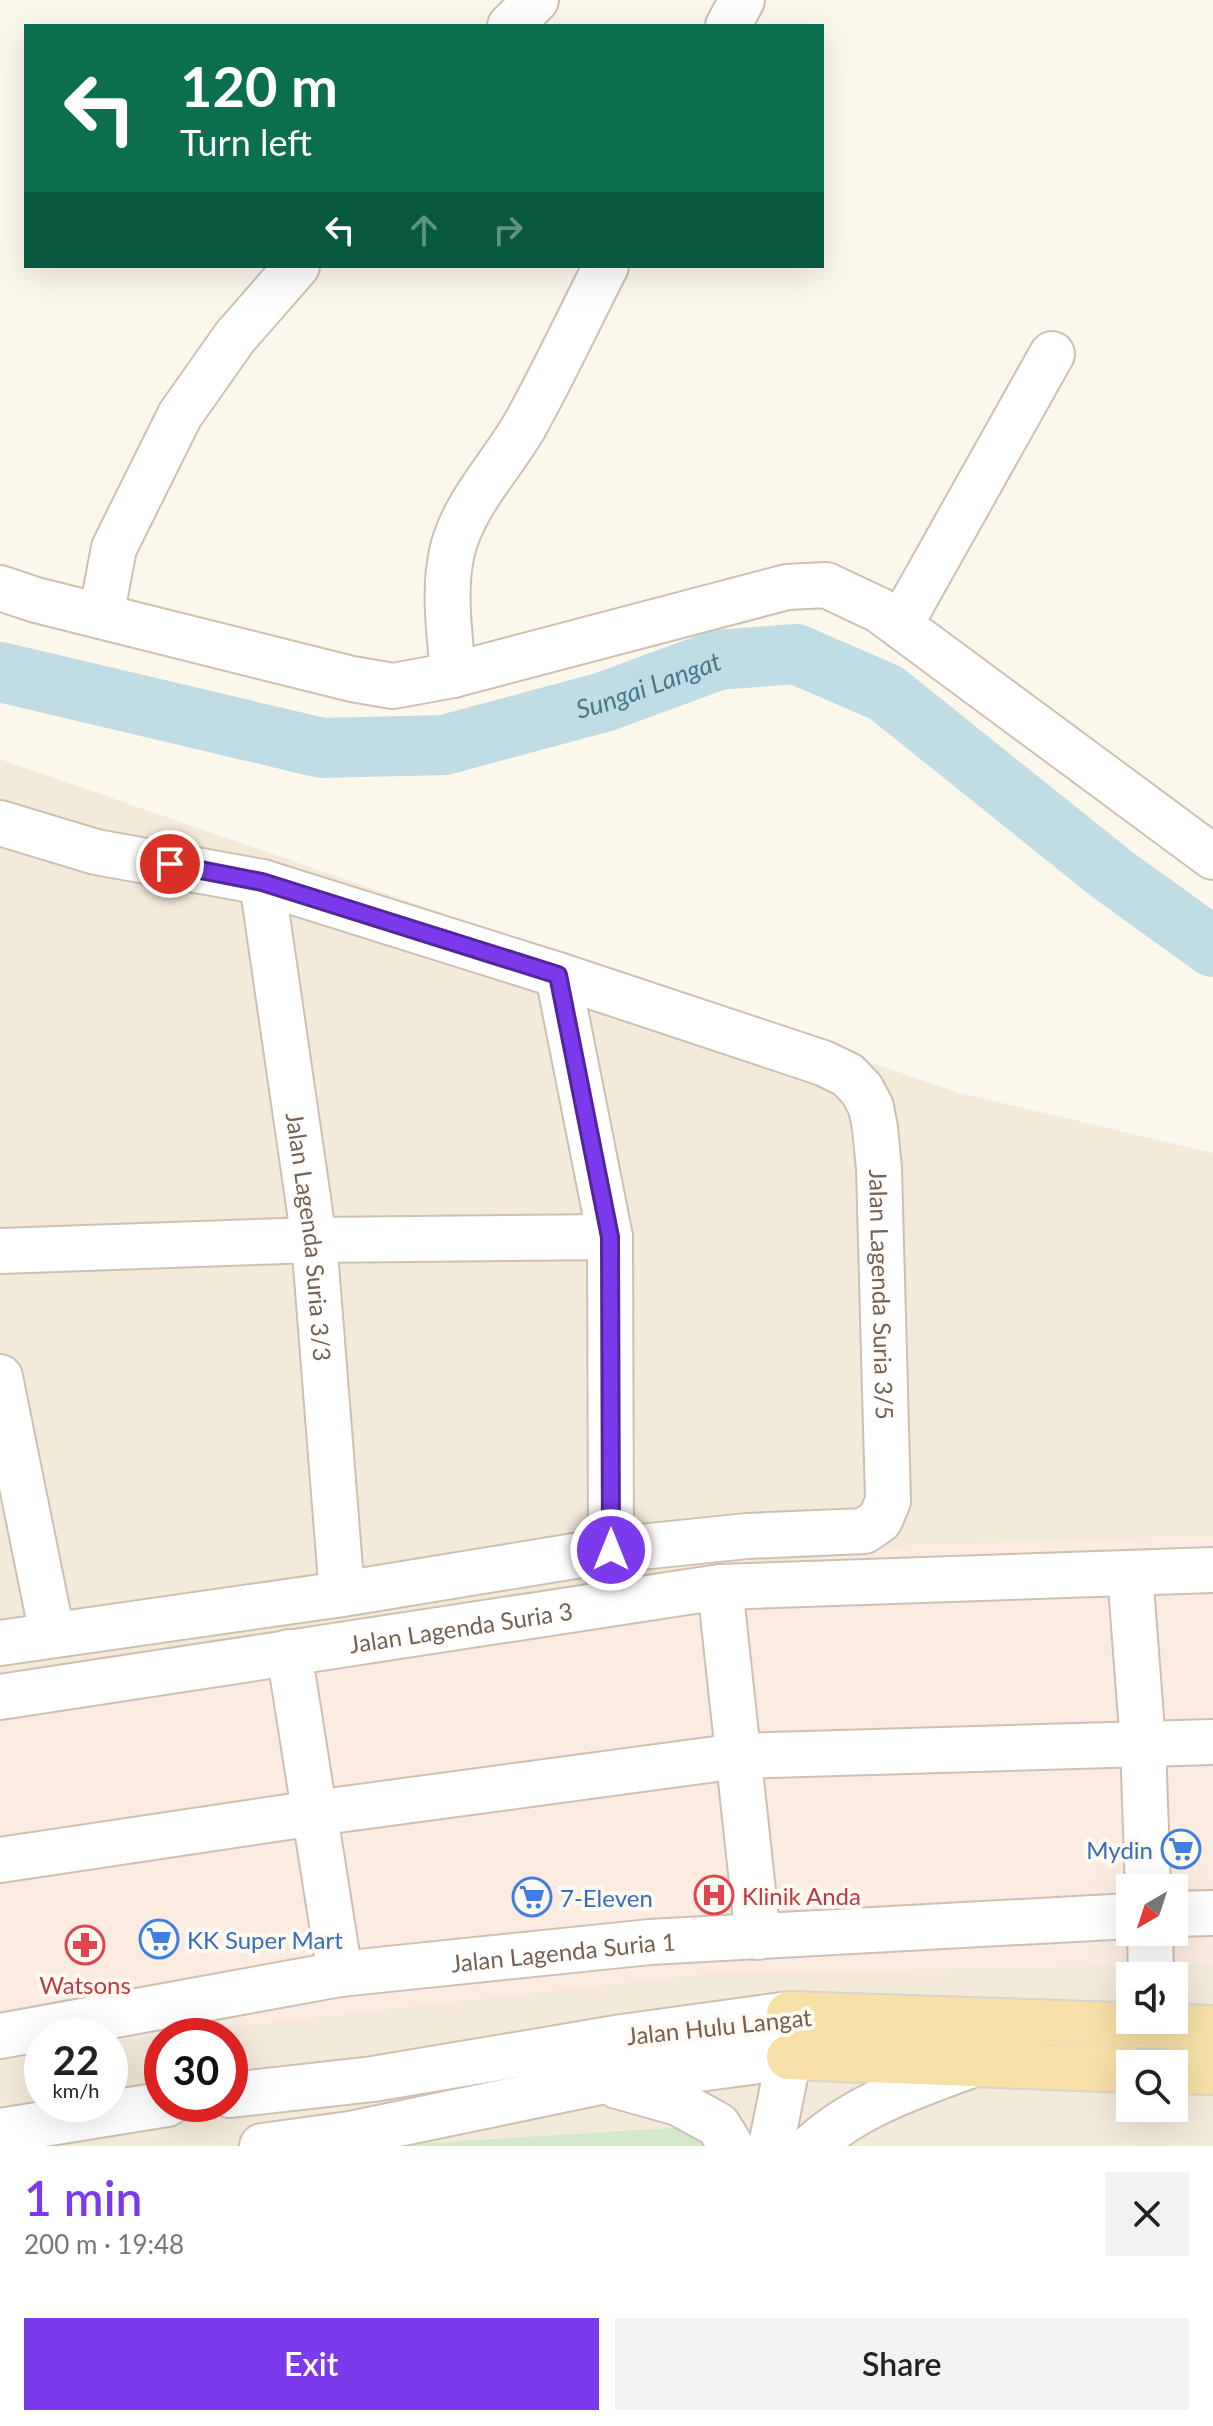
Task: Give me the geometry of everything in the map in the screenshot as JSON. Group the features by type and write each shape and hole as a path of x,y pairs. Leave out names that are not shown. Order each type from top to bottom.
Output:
{"main road":[{"name":"Jalan Hulu Langat","path":"789,2036 1080,2023 1213,2028"},
{"name":"Jalan Hulu Langat","path":"789,2036 969,2066 1116,2070"},
{"path":"1188,2071 1213,2072"}],"street":[{"path":"512,24 536,0"},
{"path":"729,24 742,0"},
{"path":"101,616 114,548 180,415 235,337 295,268"},
{"path":"453,675 447,601 452,552 474,499 507,456 526,423 605,268"},
{"path":"900,625 1052,354"},
{"path":"0,588 101,616 393,686 453,675 787,587 826,585 879,610 1213,857"},
{"path":"0,823 96,852 262,882 558,975 610,1237 611,1550 342,1594 0,1643"},
{"name":"Jalan Lagenda Suria 3/3","path":"262,882 314,1240 342,1594"},
{"name":"Jalan Lagenda Suria 3/5","path":"558,975 823,1063 848,1075 862,1090 871,1107 879,1169 888,1501 880,1520 864,1531 747,1536 611,1550"},
{"path":"0,1251 314,1240 610,1237"},
{"path":"0,1377 52,1634"},
{"name":"Jalan Lagenda Suria 3","path":"0,1697 720,1587 1213,1570"},
{"path":"1130,1573 1143,1744 1148,1874"},
{"path":"720,1587 758,1937"},
{"path":"289,1652 340,1974"},
{"path":"0,1860 315,1813 738,1756 1213,1742"},
{"path":"1188,1914 1213,1913"},
{"name":"Jalan Lagenda Suria 1","path":"0,2036 340,1974 650,1942 1116,1917"},
{"path":"1080,2023 1116,2009"},
{"path":"771,2146 789,2036"},
{"name":"Jalan Hulu Langat","path":"262,2146 350,2134 600,2082 789,2036"},
{"name":"Jalan Hulu Langat","path":"248,2093 373,2079 622,2037 789,2036"},
{"path":"812,2146 831,2128 872,2103 969,2066"},
{"path":"600,2082 678,2103 718,2125 731,2146"},
{"path":"0,2131 144,2108"}],"shaded area":[{"path":"0,759 956,1092 1213,1153 1213,2146 0,2146"},
{"path":"1213,1535 1213,1964 1116,1962 1116,1966 704,1974 248,2025 248,2018 144,2018 144,2037 128,2039 128,2018 24,2018 24,2050 0,2054 0,1679 912,1545"}],"green space":[{"path":"707,2126 702,2146 376,2146"}],"waterway":[{"name":"Sungai Langat","path":"0,672 322,748 444,745 604,702 718,660 796,654 886,693 1113,875 1213,947"}],"place":[{"name":"Mydin","path":"1181,1849"},
{"name":"Klinik Anda","path":"714,1895"},
{"name":"7-Eleven","path":"532,1897"},
{"name":"KK Super Mart","path":"159,1939"},
{"name":"Watsons","path":"85,1945"}],"route":[{"path":"170,864 262,882 558,975 610,1237 611,1550"}]}
